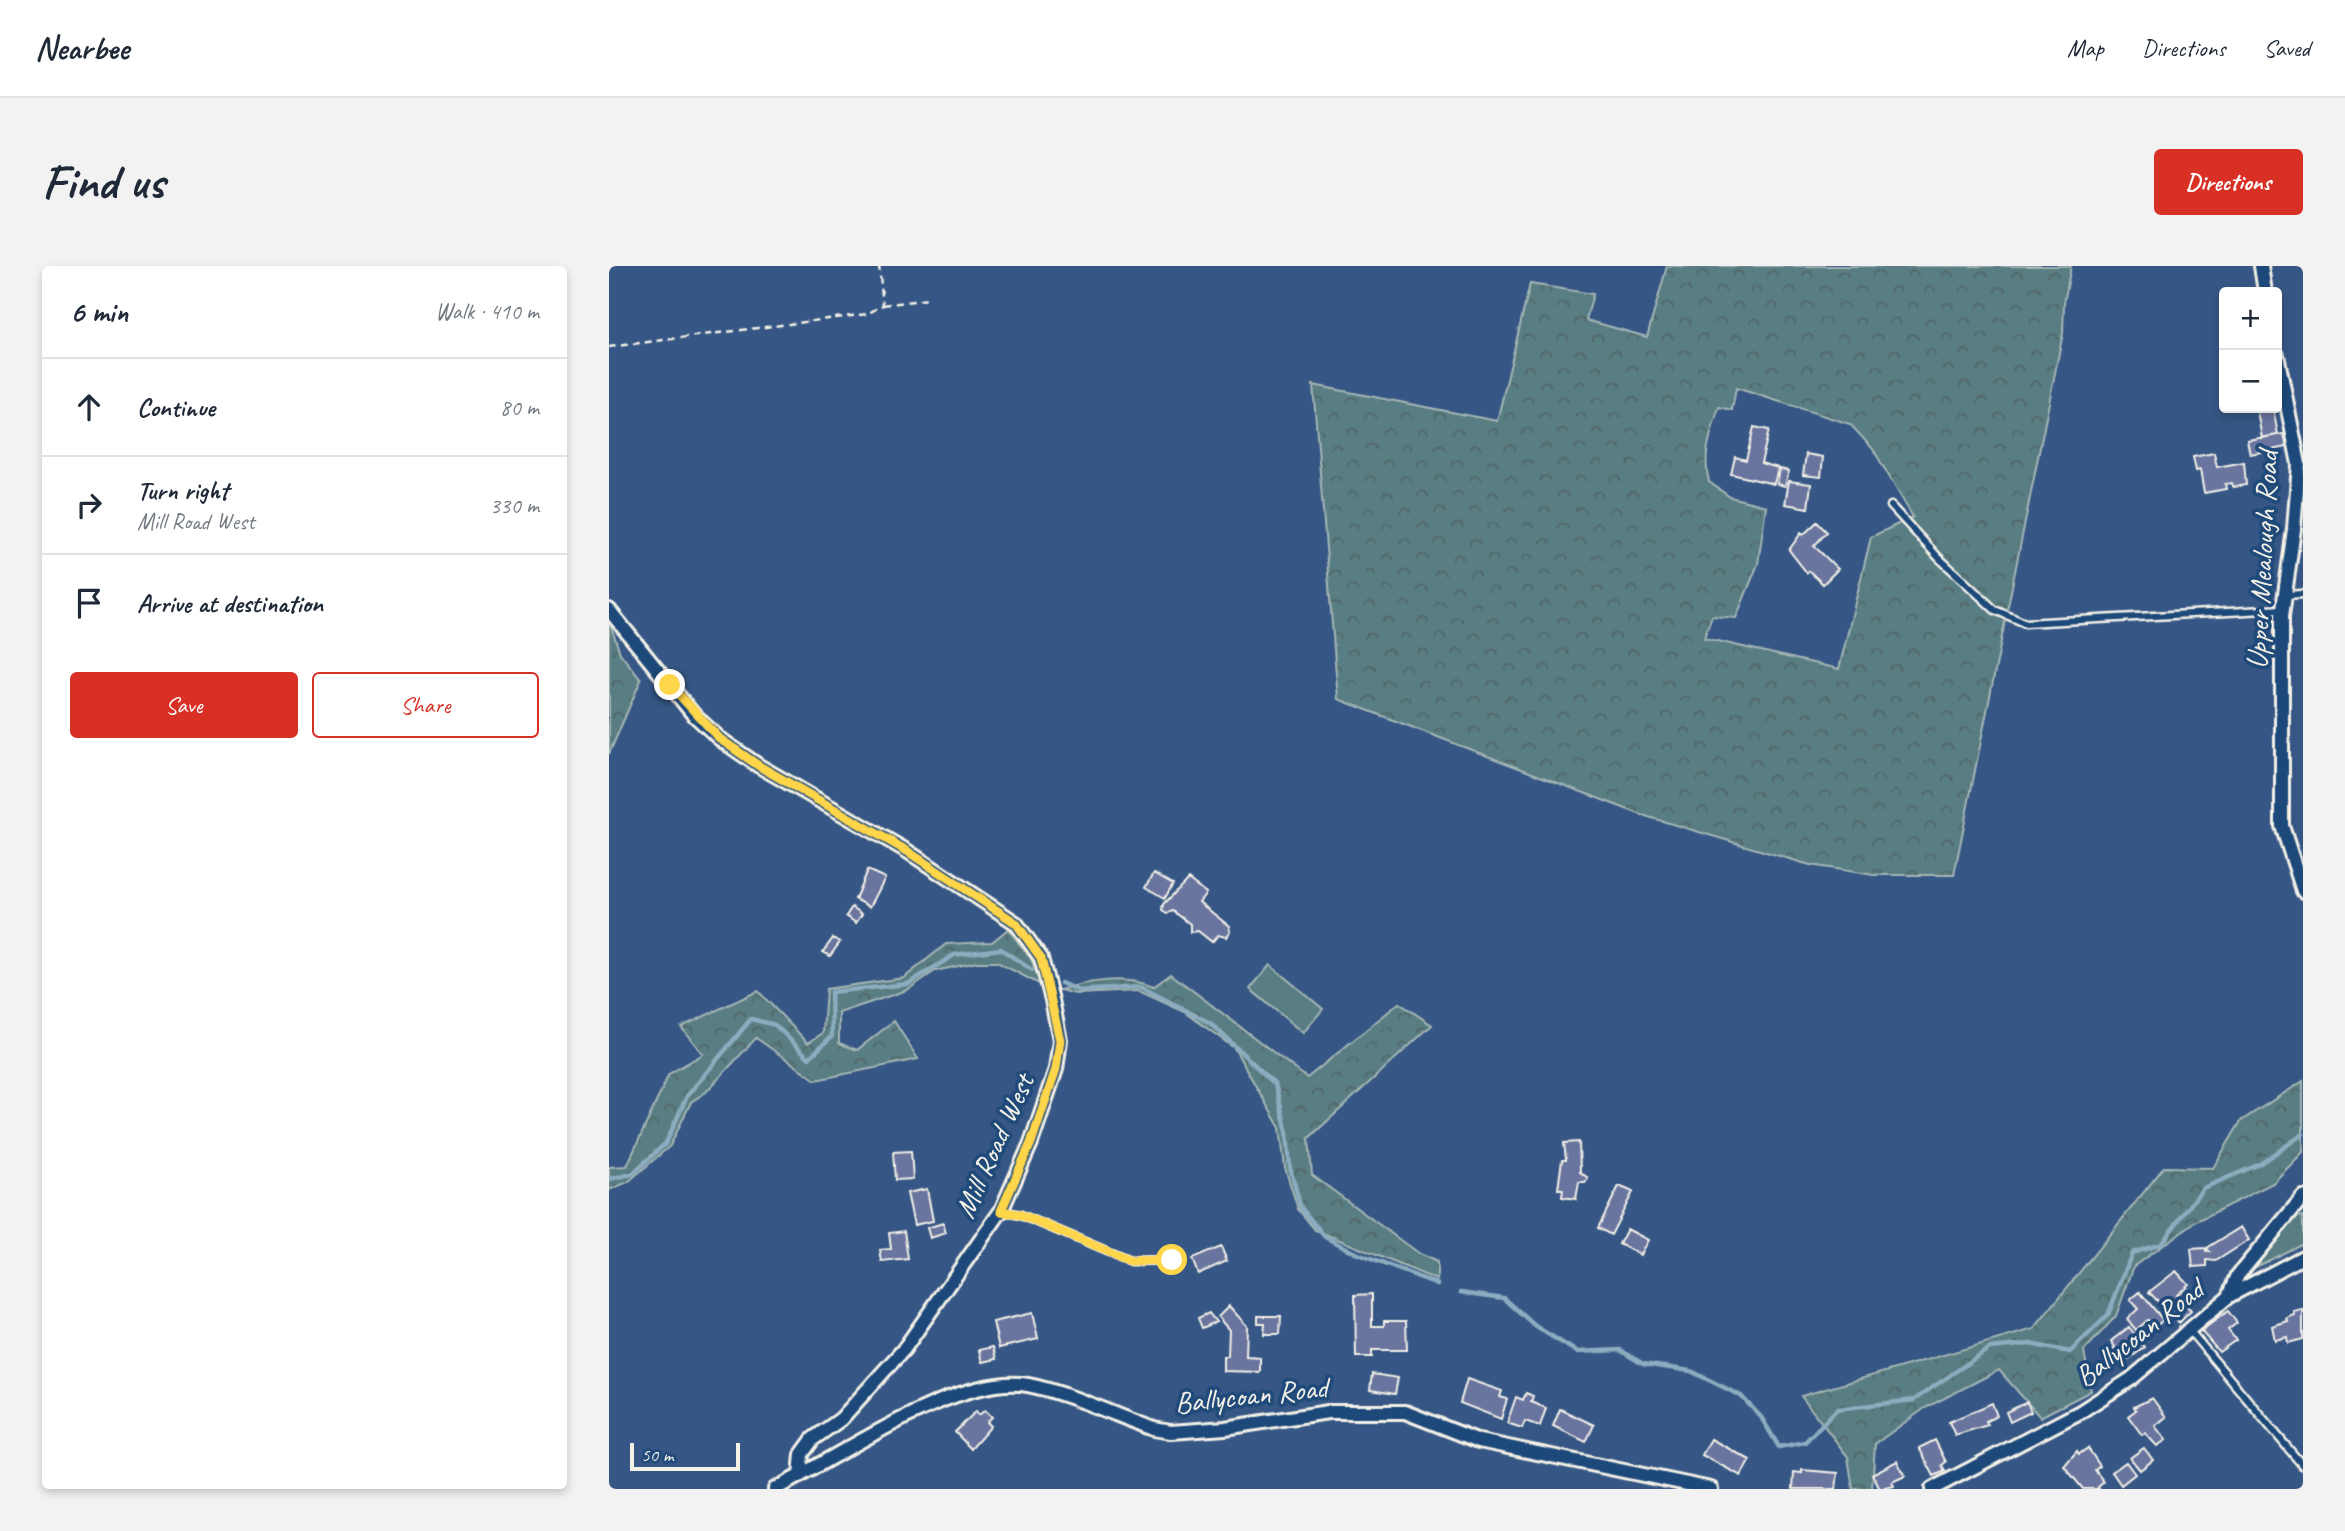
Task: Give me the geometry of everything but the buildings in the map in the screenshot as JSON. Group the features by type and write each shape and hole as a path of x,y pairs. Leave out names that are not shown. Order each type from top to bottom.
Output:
{"street":[{"path":"2261,266 2264,287"},
{"name":"Upper Mealough Road","path":"2282,380 2299,464 2294,529 2283,609 2282,826 2303,891"},
{"name":"Mill Road West","path":"609,610 693,714 720,739 759,766 907,851 1016,923 1041,958 1060,1040 1056,1069 1031,1143 1001,1211 904,1349 841,1419 813,1438 803,1454 800,1476"},
{"path":"2229,1296 2238,1275 2303,1197"},
{"name":"Ballycoan Road","path":"1932,1489 2080,1412 2131,1379 2229,1296 2303,1257"},
{"name":"Ballycoan Road","path":"775,1489 947,1399 980,1388 1006,1385 1028,1385 1154,1429 1171,1432 1225,1428 1328,1412 1405,1412 1479,1441 1711,1489"}],"lane":[{"path":"1891,506 1939,558 1995,610 2025,623 2283,609"},
{"path":"2284,595 2303,594"},
{"path":"1001,1211 1021,1215 1130,1261 1172,1260"},
{"path":"2189,1330 2303,1466"}],"path":[{"path":"879,266 883,305"},
{"path":"609,347 867,314 883,305 928,299"}],"green space":[{"path":"1667,266 2071,266 2064,303 2063,333 1954,875 1874,875 1810,865 1642,815 1338,699 1313,385 1497,421 1530,284 1593,294 1586,320 1647,337","holes":["1736,388 1850,424 1873,449 1913,517 1871,537 1839,669 1704,638 1712,616 1736,618 1758,564 1766,506 1730,497 1709,482 1707,453 1719,407 1732,410"]},
{"path":"609,621 620,653 641,680 609,754"},
{"path":"1008,929 1031,959 1041,985 997,962 977,962 935,971 907,990 839,1013 839,1043 857,1050 894,1021 918,1059 816,1080 756,1038 706,1092 691,1102 670,1146 628,1182 609,1190 609,1167 627,1166 669,1074 703,1054 681,1027 758,991 808,1043 823,1033 826,989 904,978 946,944 992,942"},
{"path":"1270,965 1323,1009 1303,1033 1250,989"},
{"path":"1171,974 1307,1078 1399,1003 1432,1025 1309,1138 1312,1175 1419,1254 1437,1262 1437,1280 1315,1230 1298,1209 1285,1168 1280,1128 1234,1048 1185,1012 1139,991 1076,994 1060,990 1082,984 1119,980 1153,987"},
{"path":"2303,1081 2303,1152 2273,1183 2195,1222 2134,1266 2116,1316 2084,1351 2091,1391 2040,1417 1999,1370 1925,1408 1875,1444 1872,1489 1853,1489 1848,1457 1801,1396 2034,1329 2164,1167 2213,1168 2241,1121"},
{"path":"2303,1216 2303,1243 2252,1269 2297,1217"}],"waterway":[{"path":"609,1179 632,1174 666,1143 687,1096 751,1019 775,1025 809,1058 832,1036 831,992 908,984 954,955 1001,949 1032,970"},
{"path":"1061,983 1079,991 1141,987 1210,1023 1275,1084 1287,1132 1290,1168 1301,1208 1325,1237 1355,1253 1437,1284"},
{"path":"1461,1292 1504,1298 1535,1326 1577,1352 1620,1350 1643,1364 1691,1371 1741,1396 1761,1417 1779,1447 1805,1442 1837,1409 1914,1400 1990,1348 2030,1344 2070,1352 2108,1315 2132,1253 2161,1244 2203,1188 2260,1164 2303,1134"}],"route":[{"path":"670,685 693,714 720,739 759,766 907,851 1016,923 1041,958 1060,1040 1056,1069 1031,1143 1001,1211 1021,1215 1130,1261 1172,1260"}]}
